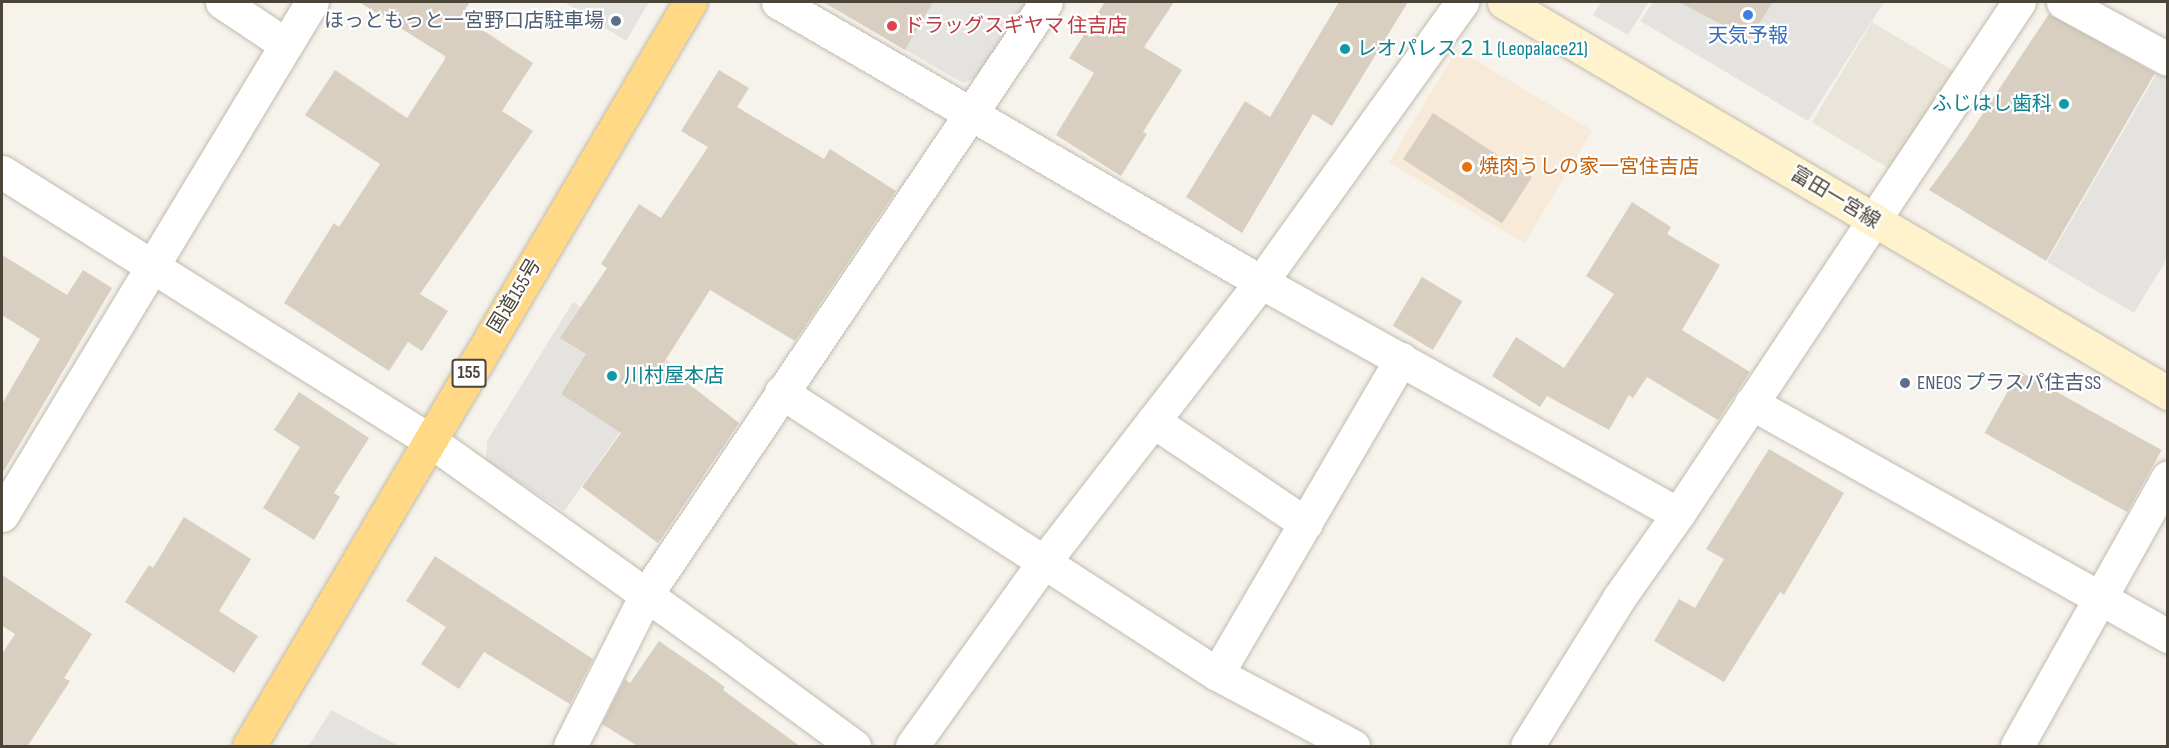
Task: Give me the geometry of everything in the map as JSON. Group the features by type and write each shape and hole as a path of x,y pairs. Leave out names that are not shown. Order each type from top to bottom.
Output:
{"highway":[{"name":"国道155号","path":"249,747 690,2"}],"main road":[{"name":"富田一宮線","path":"1504,2 2168,393"}],"street":[{"path":"222,2 285,44"},
{"path":"2,515 150,265 312,2"},
{"path":"778,2 1261,282 1678,514"},
{"path":"570,747 646,595 1046,2"},
{"path":"912,747 1043,563 1261,282 1462,2"},
{"path":"1527,747 1619,598 1678,514 2019,2"},
{"path":"2063,2 2168,59"},
{"path":"2,172 429,440 854,747"},
{"path":"1217,674 1401,359"},
{"path":"781,392 1217,674 1353,747"},
{"path":"1751,403 2168,636"},
{"path":"1154,421 1305,524"},
{"path":"2017,747 2168,477"}],"shaded area":[{"name":"ほっともっと一宮野口店駐車場","path":"564,2 649,2 626,41"},
{"name":"ドラッグスギヤマ 住吉店","path":"822,2 1028,2 977,77 963,83"},
{"path":"1601,2 1649,2 1628,35 1593,15"},
{"name":"天気予報","path":"1653,2 1884,2 1808,121 1640,21"},
{"path":"1872,22 1956,72 1896,173 1812,122"},
{"path":"1457,49 1592,130 1524,244 1389,162"},
{"path":"2161,66 2167,69 2167,259 2134,313 2047,262"},
{"path":"573,302 670,362 564,511 486,460 487,441"},
{"path":"331,710 399,746 309,746"}],"building":[{"path":"359,2 470,2 461,16 533,63 502,111 533,131 420,294 448,311 422,351 408,342 389,371 284,303 334,223 339,227 380,164 305,115 335,70 407,118 445,59 445,56"},
{"name":"ドラッグスギヤマ 住吉店","path":"824,2 933,2 905,50"},
{"path":"1105,2 1174,2 1144,47 1182,70 1143,132 1147,134 1121,176 1056,135 1094,73 1069,58"},
{"path":"1339,2 1408,2 1332,126 1313,114 1242,233 1186,197 1245,101 1270,117"},
{"path":"1679,2 1773,2 1749,39"},
{"name":"ふじはし歯科","path":"2049,14 2155,73 2046,261 1929,190 1964,142"},
{"path":"719,70 749,88 737,107 824,159 830,149 896,191 795,341 710,290 663,364 739,423 658,543 582,487 621,433 561,394 586,354 560,338 607,268 601,264 639,204 661,218 708,147 681,131"},
{"name":"焼肉うしの家一宮住吉店","path":"1433,113 1532,177 1502,223 1403,159"},
{"path":"1632,202 1671,227 1667,234 1720,265 1682,330 1750,372 1718,420 1647,377 1633,398 1629,395 1609,430 1547,396 1540,407 1492,376 1516,337 1564,368 1614,294 1586,276"},
{"path":"2,255 67,295 83,270 112,288 2,474 2,404 40,339 2,315"},
{"path":"1422,277 1462,301 1433,350 1393,326"},
{"path":"2019,371 2162,450 2127,512 1985,433"},
{"path":"299,392 369,438 334,493 340,497 314,540 263,508 300,447 274,430"},
{"path":"1769,449 1844,493 1784,595 1780,592 1724,682 1654,641 1679,599 1695,608 1724,559 1706,549"},
{"path":"184,517 251,559 219,611 258,636 234,673 125,602 149,565 153,568"},
{"path":"435,556 593,659 570,704 484,652 459,689 421,664 446,627 406,601"},
{"path":"2,575 92,634 64,678 70,681 27,747 2,747 2,654 15,634 2,626"},
{"path":"659,641 725,687 723,690 801,747 639,747 602,724 625,679 630,683"}],"place":[{"name":"天気予報","path":"1748,15"},
{"name":"ほっともっと一宮野口店駐車場","path":"616,21"},
{"name":"ドラッグスギヤマ 住吉店","path":"892,26"},
{"name":"レオパレス２１(Leopalace21)","path":"1345,49"},
{"name":"ふじはし歯科","path":"2064,104"},
{"name":"焼肉うしの家一宮住吉店","path":"1467,167"},
{"name":"川村屋本店","path":"612,376"},
{"name":"ENEOS プラスパ住吉SS","path":"1905,383"}]}
